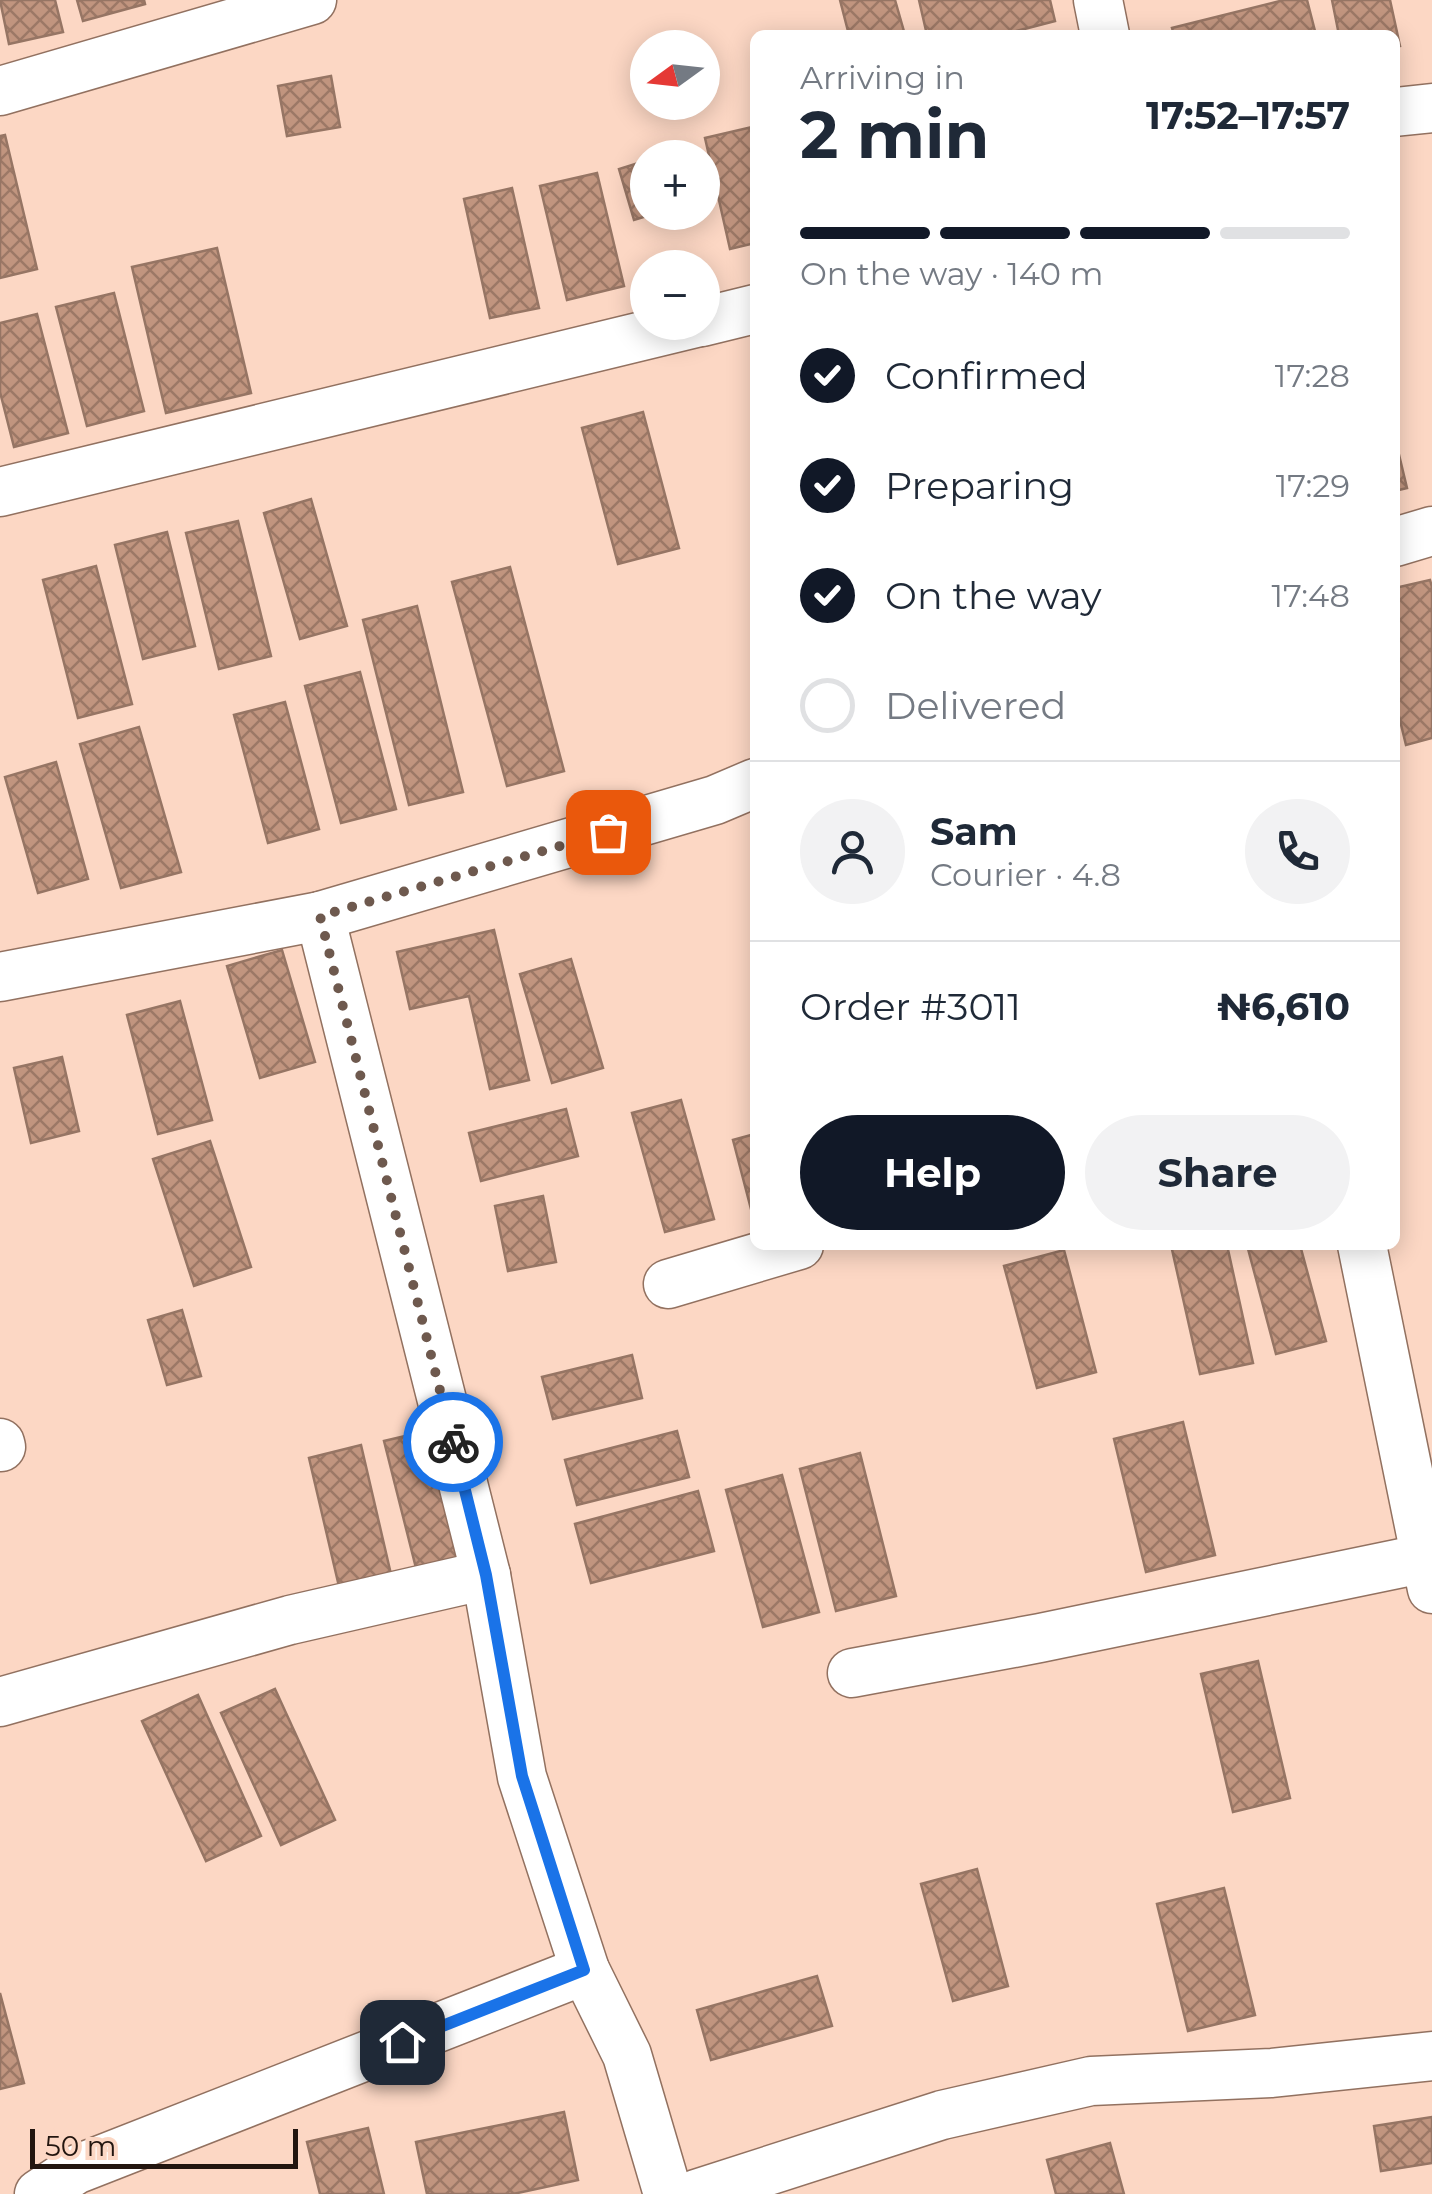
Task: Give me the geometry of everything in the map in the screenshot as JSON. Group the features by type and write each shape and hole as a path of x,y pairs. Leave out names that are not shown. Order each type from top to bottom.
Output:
{"street":[{"path":"0,91 312,0"},
{"path":"1098,0 1104,30"},
{"path":"1400,111 1432,108"},
{"path":"720,317 750,310"},
{"path":"0,492 630,339"},
{"path":"1400,541 1432,531"},
{"path":"0,977 320,916 716,800 750,785"},
{"path":"320,916 486,1575 522,1776 584,1970 627,2055 668,2194"},
{"path":"668,1284 781,1250"},
{"path":"852,1673 1429,1574 1363,1250"},
{"path":"0,1702 290,1620 486,1575"},
{"path":"39,2194 75,2170 584,1970"},
{"path":"696,2194 942,2115 1091,2082 1272,2073 1432,2056"}],"building":[{"path":"0,0 55,0 63,32 9,44"},
{"path":"77,0 144,0 145,4 83,21"},
{"path":"840,0 895,0 904,30 848,30"},
{"path":"919,0 1050,0 1055,21 1020,30 926,30"},
{"path":"1284,0 1307,0 1315,30 1173,30"},
{"path":"1332,0 1390,0 1397,30 1338,30"},
{"path":"331,76 340,127 287,136 278,86"},
{"path":"750,127 750,244 730,249 720,205 720,140 705,140"},
{"path":"5,135 37,269 0,278 0,136"},
{"path":"630,166 630,206 619,169"},
{"path":"597,173 624,286 567,300 540,186"},
{"path":"512,188 539,308 490,318 464,199"},
{"path":"217,248 251,393 166,413 132,267"},
{"path":"114,293 144,411 87,426 56,307"},
{"path":"37,314 68,433 14,447 0,392 0,323"},
{"path":"643,412 679,548 618,564 582,428"},
{"path":"1400,459 1407,488 1400,490"},
{"path":"311,499 347,626 300,639 264,513"},
{"path":"238,521 271,656 219,669 186,533"},
{"path":"167,532 195,646 143,659 115,545"},
{"path":"96,566 132,704 78,718 43,580"},
{"path":"510,567 564,771 507,786 452,582"},
{"path":"1430,580 1432,587 1432,738 1406,745 1400,720 1400,587"},
{"path":"417,606 463,792 409,805 363,620"},
{"path":"360,672 396,809 341,823 305,686"},
{"path":"285,702 319,829 268,843 234,715"},
{"path":"139,727 181,872 121,888 80,744"},
{"path":"56,762 88,879 38,893 5,777"},
{"path":"494,930 529,1080 490,1089 469,996 410,1009 397,952"},
{"path":"282,950 315,1062 260,1078 227,966"},
{"path":"571,959 603,1068 552,1083 520,974"},
{"path":"180,1001 212,1120 158,1134 127,1015"},
{"path":"62,1057 79,1131 31,1143 14,1068"},
{"path":"681,1100 714,1219 665,1232 632,1113"},
{"path":"566,1109 578,1156 481,1181 469,1133"},
{"path":"750,1135 750,1205 733,1140"},
{"path":"210,1141 251,1267 194,1286 153,1159"},
{"path":"543,1196 556,1262 508,1271 495,1206"},
{"path":"1064,1250 1096,1372 1037,1388 1004,1266"},
{"path":"1172,1250 1228,1250 1253,1363 1200,1374"},
{"path":"1248,1250 1301,1250 1326,1341 1276,1354"},
{"path":"182,1310 201,1376 167,1385 148,1320"},
{"path":"632,1355 642,1398 553,1419 542,1377"},
{"path":"1183,1422 1215,1555 1146,1572 1114,1439"},
{"path":"435,1429 468,1559 417,1572 384,1441"},
{"path":"677,1431 689,1477 577,1505 565,1460"},
{"path":"361,1445 393,1583 341,1595 309,1458"},
{"path":"860,1453 896,1596 836,1611 800,1469"},
{"path":"782,1475 819,1612 763,1627 726,1490"},
{"path":"698,1491 714,1551 591,1583 575,1524"},
{"path":"1258,1661 1290,1798 1233,1812 1201,1674"},
{"path":"275,1689 335,1820 281,1845 221,1713"},
{"path":"198,1695 261,1836 206,1861 142,1721"},
{"path":"977,1869 1008,1986 953,2001 921,1884"},
{"path":"1224,1888 1255,2015 1188,2031 1157,1904"},
{"path":"817,1976 832,2026 711,2060 697,2010"},
{"path":"0,1993 24,2083 0,2089"},
{"path":"564,2112 578,2180 513,2194 427,2194 416,2142"},
{"path":"1432,2117 1432,2163 1381,2171 1374,2126"},
{"path":"368,2128 384,2194 320,2194 307,2142"},
{"path":"1110,2143 1124,2194 1056,2194 1047,2160"}],"way so far":[{"path":"453,1442 320,916 608,832"}],"route":[{"path":"402,2042 584,1970 522,1776 486,1575 453,1442"}]}
